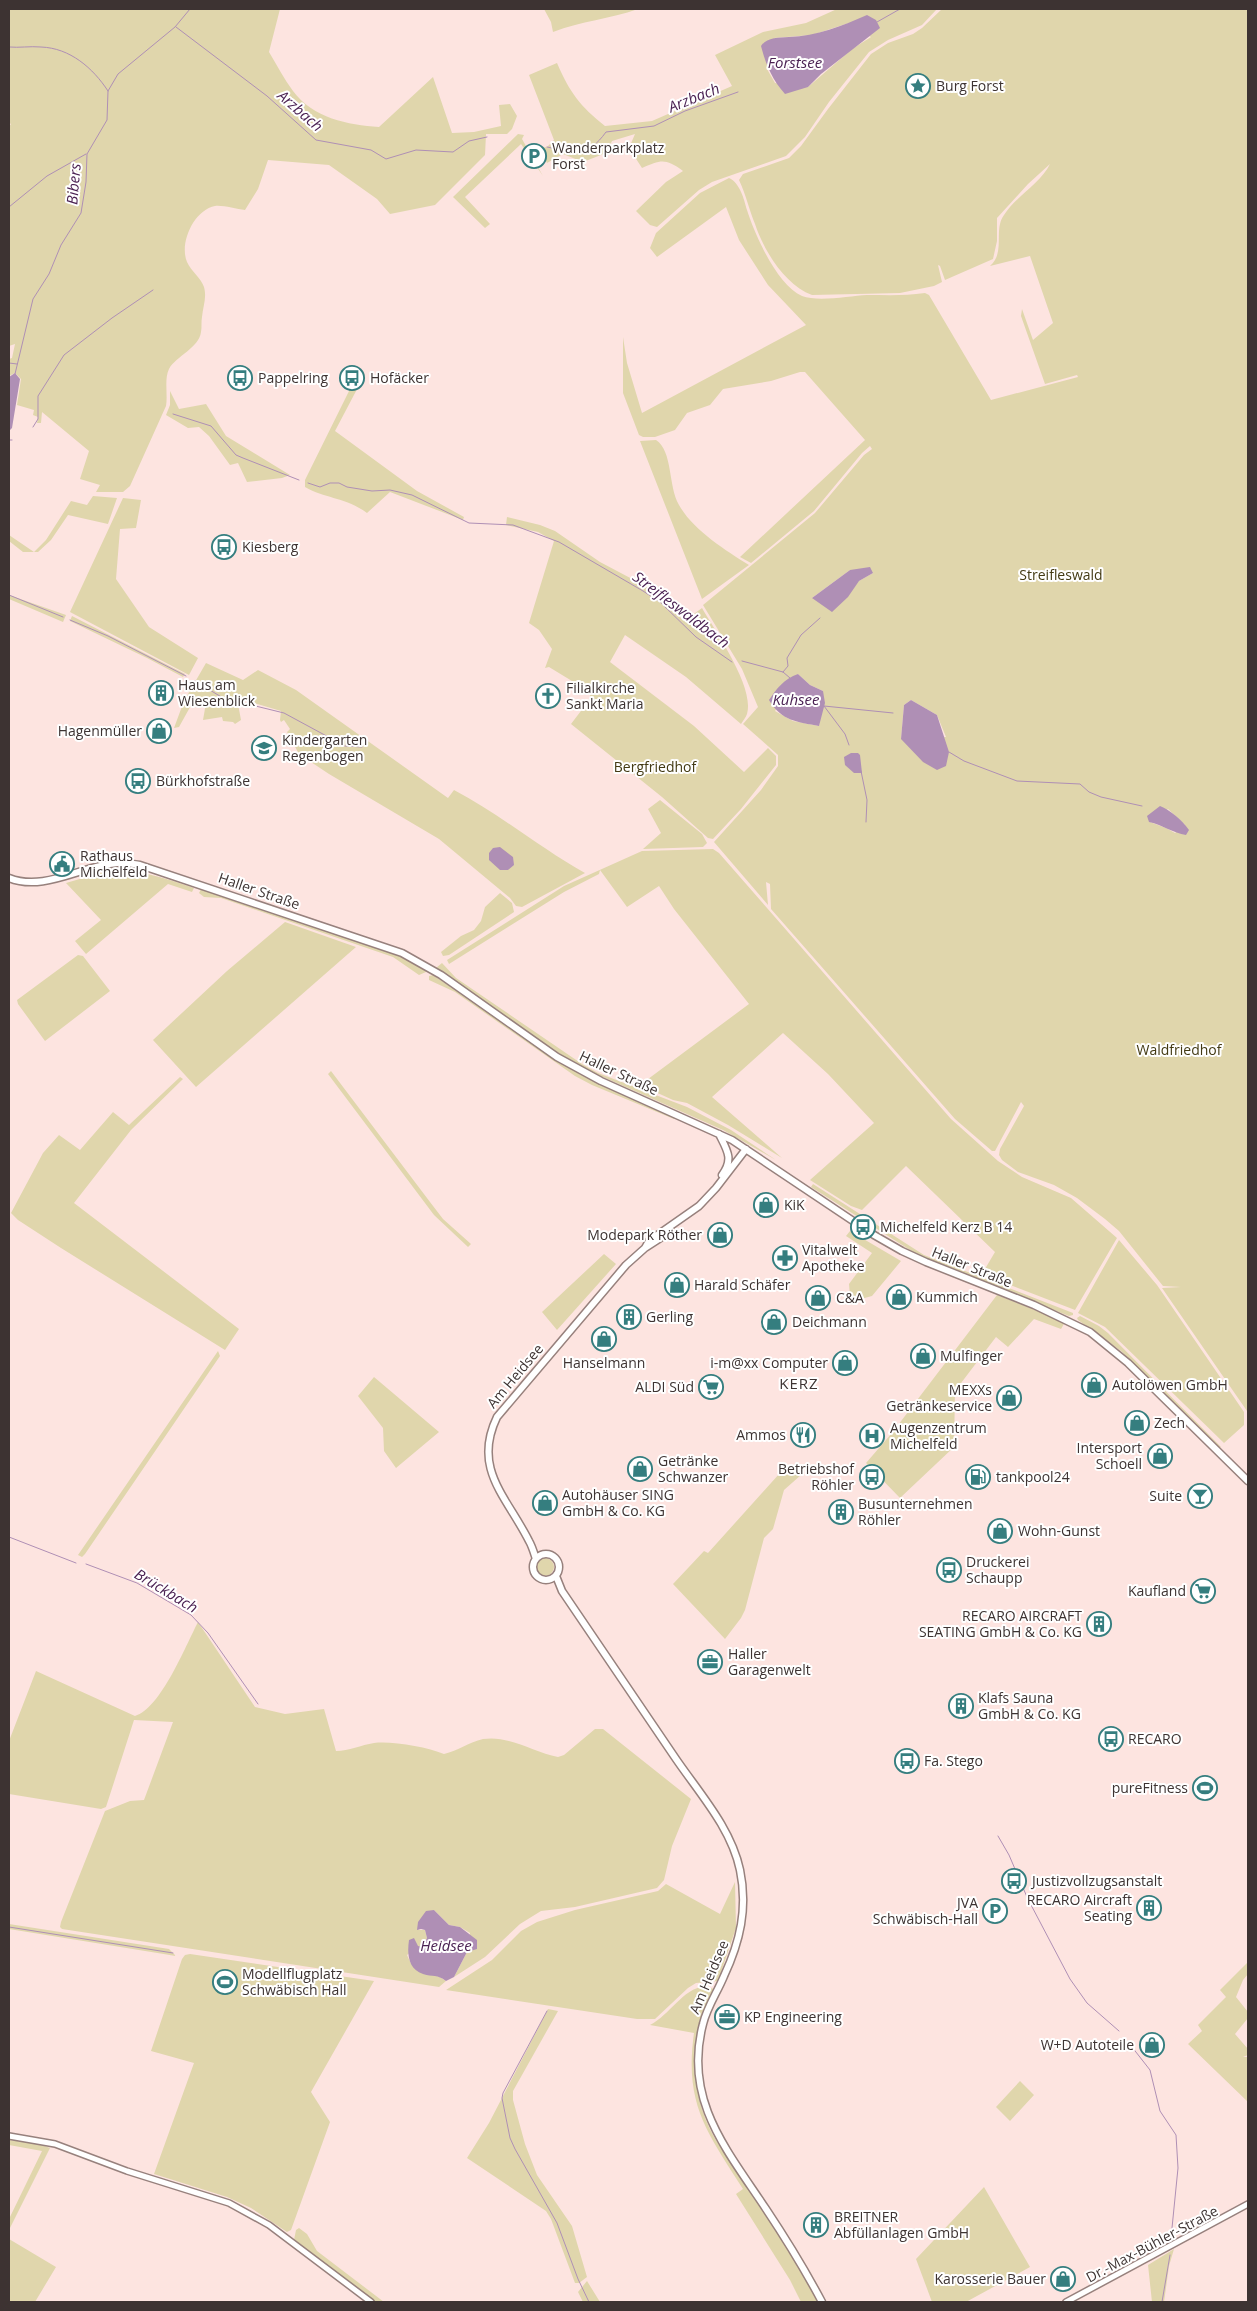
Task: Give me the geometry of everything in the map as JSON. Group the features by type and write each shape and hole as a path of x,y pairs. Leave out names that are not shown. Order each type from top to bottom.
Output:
{"main road":[{"name":"Haller Straße","path":"9,878 36,883 103,865 118,863 140,865 198,883 402,954 441,975 557,1057 601,1081 719,1134 746,1149 874,1235 902,1251 1034,1305 1090,1332 1128,1363 1248,1481"},
{"path":"699,1206 729,1163 729,1152 719,1134"},
{"path":"699,1206 716,1188 746,1149"},
{"name":"Am Heidsee","path":"536,1559 530,1542 492,1476 487,1454 488,1440 493,1424 502,1409 626,1265 699,1206"},
{"name":"Am Heidsee","path":"530,1542 543,1554"},
{"path":"543,1554 550,1555 557,1560 559,1568 556,1576 548,1580 539,1578 533,1568 536,1559 543,1554"},
{"name":"Am Heidsee","path":"556,1576 562,1591 714,1813 736,1856 743,1885 744,1904 741,1929 735,1951 712,2000 703,2025 698,2062 701,2094 707,2115 716,2133 782,2232 822,2302"},
{"name":"Am Heidsee","path":"548,1580 562,1591"}],"street":[{"path":"9,2136 55,2144 106,2163 229,2203 269,2225 371,2302"},
{"name":"Dr.-Max-Bühler-Straße","path":"1066,2302 1248,2204"}],"green space":[{"path":"9,9 280,9 269,52 293,91 301,100 321,114 343,122 379,127 433,77 452,133 474,132 501,126 499,105 510,104 517,116 512,129 507,134 486,134 485,155 435,205 390,214 377,199 329,165 268,160 258,189 245,210 215,206 201,214 190,228 185,246 187,262 201,281 205,291 199,338 169,369 166,406 130,486 123,492 96,492 100,485 80,479 89,451 42,412 41,423 37,423 38,417 33,415 34,410 17,405 21,379 15,373 9,376 9,359 12,358 15,344 9,346 9,127 11,124 9,123"},
{"path":"544,9 638,9 553,32 551,22"},
{"path":"837,9 937,9 922,25 888,40 869,52 829,102 805,137 786,156 712,182 699,190 657,227 650,225 636,211 666,182 683,171 667,162 654,163 642,168 629,148 635,134 612,141 606,153 583,162 563,154 547,163 539,148 547,147 554,140 529,75 557,63 566,83 576,98 605,126 652,121 732,86 715,55 763,32 806,23","holes":["849,23 871,37 852,49 808,87 775,83 767,69 774,38 812,35"]},
{"path":"942,9 1248,9 1248,1419 1247,1411 1162,1288 1181,1287 1163,1286 1119,1231 1077,1198 1054,1185 1018,1172 1002,1160 999,1155 1000,1149 1024,1106 1021,1102 995,1151 992,1151 955,1119 771,909 770,884 766,882 768,905 714,842 761,790 778,766 778,755 743,724 758,707 742,669 703,605 815,513 864,455 872,449 870,446 862,453 814,511 751,563 740,557 865,440 805,372 771,381 723,389 710,405 687,413 675,430 655,437 639,435 623,393 623,337 627,363 642,413 806,325 768,285 739,240 726,207 657,257 650,248 656,233 700,193 729,178 733,180 741,192 755,232 776,271 793,290 802,296 825,299 867,295 925,293 929,295 991,400 1078,377 1077,375 1045,384 1021,316 1022,309 1033,340 1053,323 1030,256 990,266 995,260 999,248 999,227 1004,215 1041,177 1050,164 1028,184 997,218 997,241 993,259 945,280 938,265 942,282 934,286 900,293 812,295 802,290 784,275 770,256 759,234 739,180 743,174 789,158 801,146 871,54 888,43 913,34","holes":["850,570 873,573 859,581 812,598","798,674 810,685 823,691 819,726 793,721 775,711","911,700 937,715 946,737 901,739 904,705","1168,809 1185,825 1175,833 1150,822"]},
{"path":"518,134 524,135 522,139 543,176 521,144 465,197 490,224 485,228 453,197"},
{"path":"365,374 335,431 417,491 464,517 463,520 390,492 367,513 351,504 305,487 305,480 350,389 352,390 358,380"},
{"path":"170,391 179,409 206,404 226,436 290,475 282,478 247,482 238,463 230,465 209,436 199,427 188,428 166,415 170,405"},
{"path":"656,440 665,452 673,488 679,505 685,514 710,539 749,565 702,599 640,441"},
{"path":"93,496 117,498 108,524 68,515 51,540 38,552 34,552 46,540 71,501 87,505"},
{"path":"123,498 141,500 136,528 120,529 116,579 149,627 198,658 189,675 70,612"},
{"name":"Bergfriedhof","path":"507,517 540,525 555,531 600,562 651,589 682,619 687,619 702,608 740,675 745,689 748,703 747,714 741,724 686,677 625,635 610,662 694,726 744,772 768,748 776,756 776,765 741,809 713,839 708,838 662,797 571,724 590,699 590,692 549,667 545,668 552,649 539,630 529,623 554,541 538,532 506,525"},
{"path":"9,535 34,552 23,552 9,541"},
{"path":"9,595 66,615 63,622 9,599"},
{"path":"72,616 185,674 183,677 70,621"},
{"path":"206,663 243,680 258,670 296,690 448,798 454,790 471,799 585,873 522,907 516,906 510,898 439,839 329,774 299,754 287,732 290,729 284,720 281,722 280,720 281,711 244,700 244,706 238,704 241,720 235,724 223,721 222,717 203,720 206,703 194,700 179,727 174,728 184,701"},
{"path":"660,800 702,834 707,843 703,847 643,849 661,833 648,809"},
{"path":"713,849 719,853 951,1119 998,1161 1022,1177 1071,1198 1117,1238 1075,1310 982,1274 995,1252 906,1166 862,1210 851,1206 810,1180 874,1123 828,1074 783,1033 712,1097 782,1158 728,1125 687,1103 673,1100 640,1085 749,1004 674,909 659,886 627,907 600,870 599,874 564,892 449,964 447,960 564,886 642,851"},
{"path":"122,870 149,874 194,888 192,892 168,884 86,954 75,941 101,920 66,883 100,873"},
{"path":"202,887 395,954 425,968 426,972 419,975 393,957 221,898 204,897 199,893"},
{"path":"500,893 512,903 514,912 449,955 443,956 441,952 461,936 474,930 481,921 485,907"},
{"path":"285,922 356,947 196,1087 153,1040 227,971"},
{"path":"78,955 83,956 110,991 45,1041 17,1000"},
{"path":"442,963 456,978 582,1064 598,1073 687,1107 731,1130 776,1160 723,1130 576,1065 436,968"},
{"path":"433,975 579,1074 677,1119 592,1085 575,1076 455,992 429,980 429,976"},
{"path":"331,1071 443,1219 471,1244 468,1247 434,1215 328,1074"},
{"path":"180,1077 183,1079 131,1130 74,1203 239,1329 225,1350 61,1248 18,1220 11,1213 43,1153 59,1135 80,1150 113,1112 129,1125"},
{"path":"813,1184 924,1255 1073,1313 1073,1315 1069,1316 921,1257 811,1187"},
{"path":"850,1231 901,1261 872,1296 857,1300 850,1296 849,1284 872,1253 846,1236"},
{"path":"1119,1240 1157,1285 1244,1412 1244,1425 1224,1443 1105,1327 1078,1313"},
{"path":"604,1254 616,1264 557,1330 542,1312"},
{"path":"997,1295 1065,1322 1061,1329 1034,1319 1008,1347 996,1337 955,1391 954,1447 900,1498 866,1463 892,1433"},
{"path":"1080,1316 1108,1333 1221,1447 1219,1448 1121,1351 1078,1320 1077,1318"},
{"path":"218,1351 220,1356 85,1554 82,1557 78,1555"},
{"path":"374,1377 439,1432 396,1468 384,1451 383,1428 358,1396"},
{"path":"792,1465 801,1475 784,1490 773,1529 764,1538 745,1610 725,1639 673,1584 704,1551 708,1553 780,1473"},
{"path":"541,1558 549,1558 554,1563 552,1574 541,1576 536,1571 536,1563"},
{"path":"198,1622 255,1707 285,1714 324,1709 336,1751 374,1743 390,1743 409,1745 444,1754 478,1740 493,1738 502,1739 558,1757 564,1755 595,1729 603,1729 691,1799 672,1846 664,1880 657,1888 575,1907 541,1911 520,1924 485,1957 454,1977 467,1952 470,1933 460,1927 449,1925 434,1910 418,1930 425,1930 427,1938 423,1948 418,1946 407,1955 411,1963 419,1971 440,1977 446,1981 439,1987 62,1929 60,1927 61,1922 105,1811 130,1801 144,1800 173,1722 134,1720 106,1807 101,1809 9,1794 9,1741 36,1671 135,1716 145,1711 163,1689"},
{"path":"735,1882 736,1928 718,1981 696,1983 688,1988 655,2019 637,2019 446,1990 492,1960 521,1931 537,1922 575,1910 658,1891 666,1884 720,1914"},
{"path":"9,1924 169,1949 176,1956 9,1929"},
{"path":"190,1954 374,1981 311,2092 330,2122 291,2230 287,2232 251,2208 227,2197 154,2174 194,2063 151,2051 182,1959 185,1955"},
{"path":"1248,1962 1248,1974 1243,1980 1236,1997 1248,2012 1248,2018 1235,2034 1248,2049 1248,2055 1243,2057 1248,2057 1248,2102 1188,2044 1202,2031 1198,2025 1226,1997 1220,1990"},
{"path":"705,1986 714,1989 706,2007 697,2043 696,2081 705,2117 713,2135 770,2221 819,2302 801,2302 790,2280 736,2194 743,2189 709,2133 696,2099 692,2079 694,2033 650,2025 690,1992"},
{"path":"548,2009 558,2011 513,2091 513,2100 525,2144 537,2175 572,2226 587,2277 579,2283 575,2283 551,2219 546,2211 467,2158 489,2123"},
{"path":"1020,2081 1034,2095 1010,2121 996,2107"},
{"path":"9,2140 40,2144 50,2148 9,2230 9,2219 42,2151 9,2145"},
{"path":"984,2187 1030,2267 966,2302 932,2302 916,2259"},
{"path":"299,2228 307,2234 317,2251 384,2302 374,2302 294,2240 296,2230"},
{"path":"9,2239 56,2267 35,2302 9,2302"},
{"path":"1174,2249 1169,2266 1164,2302 1152,2302 1148,2265"},
{"path":"587,2281 600,2302 583,2302 578,2292"}],"water":[{"name":"Forstsee","path":"867,15 876,20 880,28 821,74 808,87 785,94 776,83 767,66 761,46 763,43 773,38 799,36 839,27"},
{"path":"15,373 20,379 12,428 9,431 9,377"},
{"path":"870,567 873,573 859,581 848,597 832,612 812,598 850,570"},
{"name":"Kuhsee","path":"798,674 810,685 823,691 825,703 819,726 797,722 785,716 769,700 781,684"},
{"path":"911,700 937,715 949,752 946,766 937,770 923,762 901,739 904,705"},
{"path":"851,753 858,753 860,755 862,773 854,773 845,765 844,757"},
{"path":"1160,806 1172,813 1183,823 1189,830 1186,835 1149,822 1147,816"},
{"path":"500,847 513,857 514,865 508,870 500,870 489,860 489,853 493,848"},
{"name":"Heidsee","path":"434,1910 449,1925 460,1927 477,1940 477,1949 467,1952 454,1977 446,1981 437,1976 423,1974 414,1969 411,1965 408,1951 409,1940 414,1938 418,1946 423,1947 427,1938 425,1930 417,1930 418,1922 426,1911"}],"waterway":[{"name":"Bibers","path":"15,374 33,299 49,274 61,245 81,213 86,182 87,154 107,120 108,91 118,74 175,27 190,9"},
{"name":"Arzbach","path":"877,22 900,9"},
{"name":"Arzbach","path":"176,27 267,96 316,140 371,150 386,159 416,150 453,152 469,141 487,137"},
{"path":"9,47 41,47 62,51 88,67 108,91"},
{"name":"Arzbach","path":"547,147 566,151 587,149 593,146 606,132 654,126 685,111 738,92"},
{"path":"9,207 47,176 86,154"},
{"path":"33,427 38,419 38,396 64,355 112,318 153,290"},
{"path":"9,363 17,364"},
{"path":"173,414 211,426 236,455 299,480"},
{"name":"Streifleswaldbach","path":"308,483 320,487 330,483 339,483 347,487 372,491 390,490 412,495 469,523 513,525 559,542 660,602 696,637 732,662"},
{"path":"9,595 63,617"},
{"path":"783,672 788,666 787,658 801,635 820,618"},
{"path":"70,620 108,636 186,676"},
{"name":"Streifleswaldbach","path":"742,661 783,672 790,678"},
{"path":"195,681 223,698 284,713 345,746 362,747"},
{"name":"Streifleswaldbach","path":"824,706 893,713"},
{"path":"824,706 845,734 849,745"},
{"name":"Streifleswaldbach","path":"949,752 964,761 1017,781 1080,784 1089,792 1101,797 1142,806"},
{"path":"861,771 867,800 866,822"},
{"name":"Brückbach","path":"9,1537 76,1563"},
{"name":"Brückbach","path":"86,1564 137,1583 191,1615 208,1633 258,1704"},
{"path":"998,1836 1009,1855 1027,1897"},
{"path":"1030,1903 1070,1979 1087,2003 1119,2031"},
{"path":"9,1927 173,1953"},
{"path":"547,2011 502,2098 510,2138 557,2223 578,2279 589,2302"},
{"path":"1132,2047 1150,2070 1160,2111 1176,2135 1178,2168 1171,2238"},
{"path":"1162,2302 1170,2255"}],"place":[{"name":"Burg Forst","path":"918,86"},
{"name":"Wanderparkplatz Forst","path":"534,156"},
{"name":"Pappelring","path":"240,378"},
{"name":"Hofäcker","path":"352,378"},
{"name":"Kiesberg","path":"224,547"},
{"name":"Haus am Wiesenblick","path":"161,693"},
{"name":"Filialkirche Sankt Maria","path":"548,696"},
{"name":"Hagenmüller","path":"159,731"},
{"name":"Kindergarten Regenbogen","path":"264,748"},
{"name":"Bürkhofstraße","path":"138,781"},
{"name":"Rathaus Michelfeld","path":"62,864"},
{"name":"KiK","path":"766,1205"},
{"name":"Michelfeld Kerz B 14","path":"863,1227"},
{"name":"Modepark Röther","path":"720,1235"},
{"name":"Vitalwelt Apotheke","path":"785,1258"},
{"name":"Harald Schäfer","path":"677,1285"},
{"name":"Kummich","path":"899,1297"},
{"name":"C&A","path":"818,1298"},
{"name":"Gerling","path":"629,1317"},
{"name":"Deichmann","path":"774,1322"},
{"name":"Hanselmann","path":"604,1339"},
{"name":"Mulfinger","path":"923,1356"},
{"name":"i-m@xx Computer","path":"845,1363"},
{"name":"Autolöwen GmbH","path":"1094,1385"},
{"name":"ALDI Süd","path":"711,1387"},
{"name":"MEXXs Getränkeservice","path":"1009,1398"},
{"name":"Zech","path":"1137,1423"},
{"name":"Ammos","path":"803,1435"},
{"name":"Augenzentrum Michelfeld","path":"872,1436"},
{"name":"Intersport Schoell","path":"1160,1456"},
{"name":"Getränke Schwanzer","path":"640,1469"},
{"name":"Betriebshof Röhler","path":"872,1477"},
{"name":"tankpool24","path":"978,1477"},
{"name":"Suite","path":"1200,1496"},
{"name":"Autohäuser SING GmbH & Co. KG","path":"545,1503"},
{"name":"Busunternehmen Röhler","path":"841,1512"},
{"name":"Wohn-Gunst","path":"1000,1531"},
{"name":"Druckerei Schaupp","path":"949,1570"},
{"name":"Kaufland","path":"1203,1591"},
{"name":"RECARO AIRCRAFT SEATING GmbH & Co. KG","path":"1099,1624"},
{"name":"Haller Garagenwelt","path":"710,1662"},
{"name":"Klafs Sauna GmbH & Co. KG","path":"961,1706"},
{"name":"RECARO","path":"1111,1739"},
{"name":"Fa. Stego","path":"907,1761"},
{"name":"pureFitness","path":"1205,1788"},
{"name":"Justizvollzugsanstalt","path":"1014,1881"},
{"name":"RECARO Aircraft Seating","path":"1149,1908"},
{"name":"JVA Schwäbisch-Hall","path":"995,1911"},
{"name":"Modellflugplatz Schwäbisch Hall","path":"225,1982"},
{"name":"KP Engineering","path":"727,2017"},
{"name":"W+D Autoteile","path":"1152,2045"},
{"name":"BREITNER Abfüllanlagen GmbH","path":"816,2225"},
{"name":"Karosserie Bauer","path":"1063,2279"}],"district":[{"name":"KERZ","path":"799,1384"}],"park label":[{"name":"Streifleswald","path":"1061,575"},
{"name":"Waldfriedhof","path":"1179,1050"}]}
